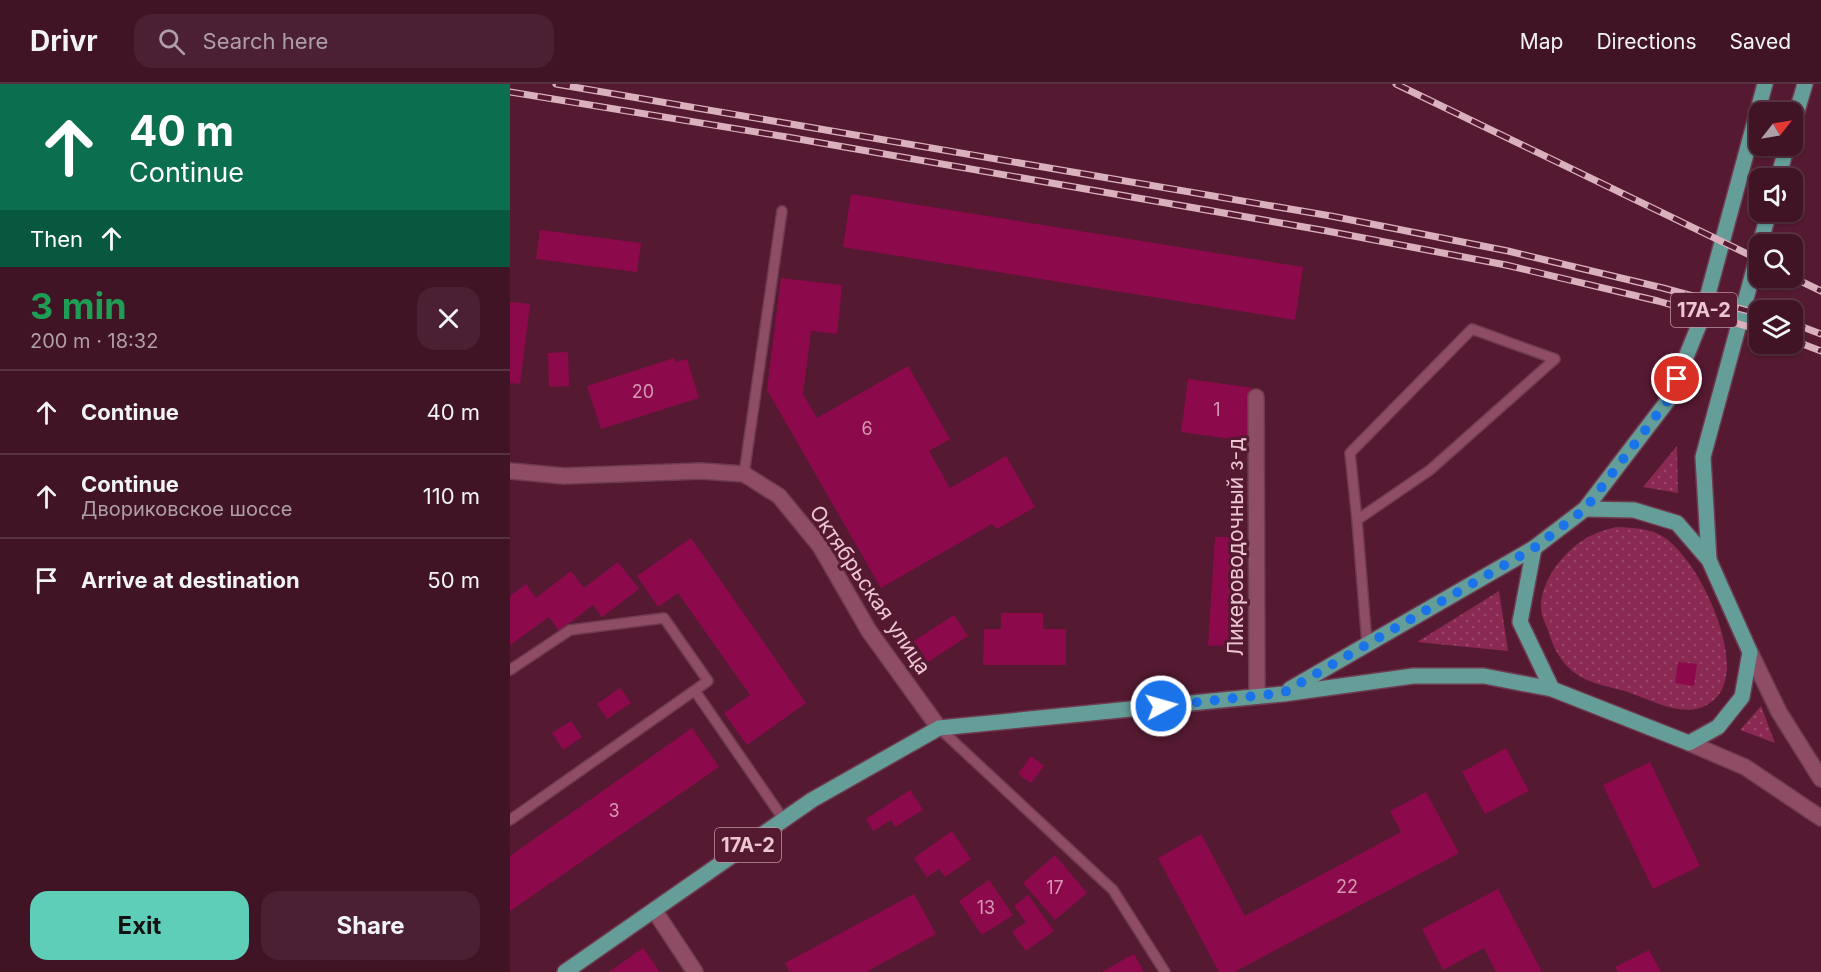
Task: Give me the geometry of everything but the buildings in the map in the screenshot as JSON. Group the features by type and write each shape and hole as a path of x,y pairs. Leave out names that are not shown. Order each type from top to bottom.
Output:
{"main road":[{"name":"17А-2","path":"1534,548 1585,509 1669,399 1701,320 1765,84"},
{"path":"1800,102 1805,84"},
{"name":"17А-2","path":"1749,287 1703,457 1709,560 1750,652"},
{"name":"Ликероводочный з-д","path":"1256,398 1257,696"},
{"name":"Октябрьская улица","path":"510,471 564,476 701,471 744,474 779,496 820,546 869,632 939,728"},
{"path":"1585,509 1634,510 1677,523 1709,560"},
{"path":"1283,693 1534,548"},
{"path":"1534,548 1520,622 1552,689"},
{"path":"1689,743 1718,727 1742,697 1750,652"},
{"path":"1750,652 1779,712 1821,779"},
{"path":"1283,693 1413,676 1484,676 1552,689 1745,767 1821,818"},
{"name":"17А-2","path":"565,972 812,800 939,728 1283,693"},
{"path":"654,910 695,972"}],"lane":[{"path":"744,474 782,211"},
{"path":"1358,520 1430,470 1555,359 1472,329 1350,453 1358,520 1367,644"},
{"path":"510,670 570,630 664,618 708,681 510,820"},
{"path":"694,691 784,820"},
{"path":"939,728 1113,890 1165,972"}],"shaded area":[{"path":"1677,446 1678,493 1643,487"},
{"path":"1616,527 1636,528 1662,536 1679,551 1701,581 1723,635 1727,669 1721,692 1706,705 1685,710 1673,708 1590,681 1570,669 1556,651 1541,611 1542,597 1550,576 1556,566 1581,541 1596,533"},
{"path":"1499,591 1508,651 1417,642"},
{"path":"1761,706 1775,743 1740,730"}],"railway":[{"path":"556,84 1331,216 1508,251 1749,311"},
{"path":"1396,84 1749,255"},
{"path":"510,92 787,137 1327,231 1506,265 1658,301 1749,327"},
{"path":"1803,282 1821,291"},
{"path":"1803,327 1821,334"},
{"path":"1803,344 1821,351"}],"route":[{"path":"1161,706 1283,693 1534,548 1585,509 1669,399 1677,379"}]}
